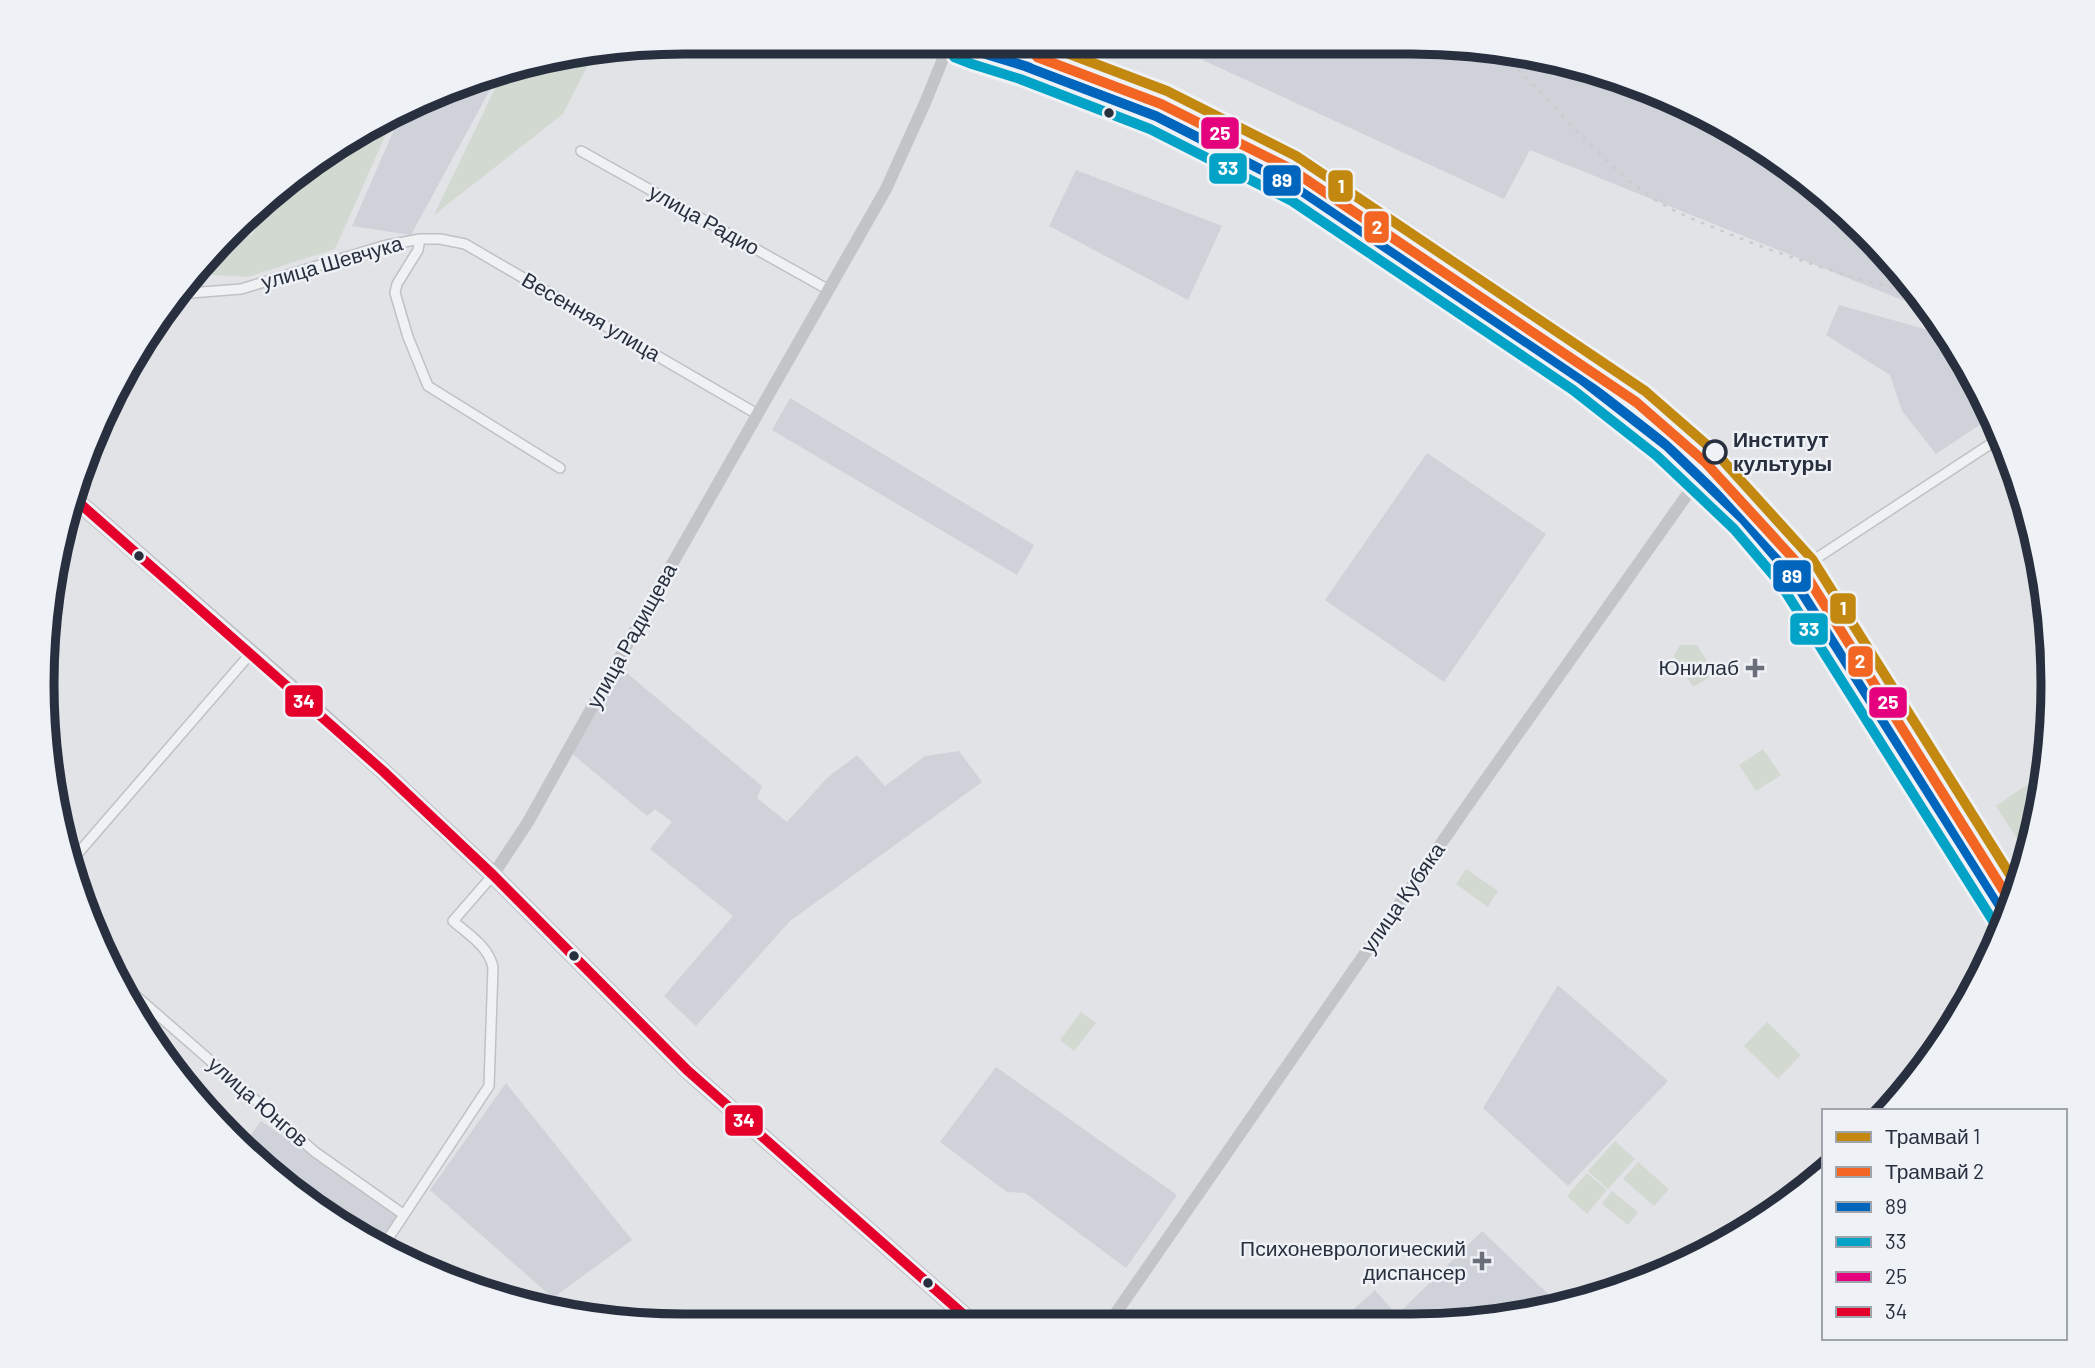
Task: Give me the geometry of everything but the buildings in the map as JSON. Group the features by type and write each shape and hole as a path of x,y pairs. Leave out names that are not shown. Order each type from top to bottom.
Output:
{"main road":[{"path":"990,54 1156,116 1299,189 1603,395 1666,444 1701,475 1758,534 1791,575 2000,906"},
{"path":"81,504 373,762 493,875 687,1070 963,1314"}],"street":[{"name":"улица Радищева","path":"403,1214 489,1086 493,978 491,960 481,945 453,921 493,875 528,822 827,289 886,189 945,54"},
{"path":"1025,66 1029,54"},
{"name":"улица Радио","path":"581,151 827,289"},
{"name":"улица Шевчука","path":"191,293 241,289 383,246 420,239 418,250 397,284 395,293 408,337 428,386 560,468"},
{"name":"Весенняя улица","path":"420,239 440,239 465,244 757,414"},
{"path":"1791,575 1848,535 1993,443"},
{"name":"улица Кубяка","path":"1115,1314 1701,475"},
{"path":"78,853 251,653"},
{"name":"улица Юнгов","path":"138,998 315,1152 403,1214"},
{"path":"387,1239 403,1214"}],"shaded area":[{"path":"1190,54 1452,56 1534,66 1613,88 1690,119 1761,160 1794,184 1856,239 1914,305 1530,150 1504,199"},
{"path":"590,62 563,114 434,215 498,83 561,66"},
{"path":"493,85 411,235 352,226 397,124 443,102"},
{"path":"388,128 335,249 247,277 207,274 240,238 252,235 261,219 301,184 334,160"},
{"path":"1076,170 1222,226 1188,300 1049,226"},
{"path":"1839,305 1933,331 1984,422 1936,454 1902,411 1890,375 1826,335"},
{"path":"790,398 1034,545 1017,575 772,430"},
{"path":"1427,453 1546,534 1444,682 1325,600"},
{"path":"1680,645 1697,645 1715,674 1693,687 1674,656"},
{"path":"622,669 762,786 757,798 787,822 827,778 857,755 885,786 925,756 959,751 982,782 790,921 696,1026 664,996 733,916 650,849 672,822 655,809 647,816 571,753"},
{"path":"1763,749 1781,775 1756,791 1739,765"},
{"path":"2033,781 2020,843 1996,806"},
{"path":"1466,869 1498,891 1488,907 1456,884"},
{"path":"1558,985 1668,1081 1568,1186 1483,1108"},
{"path":"1081,1012 1096,1023 1074,1051 1060,1040"},
{"path":"1767,1022 1801,1055 1778,1079 1744,1046"},
{"path":"996,1067 1177,1195 1126,1268 1025,1193 1007,1192 940,1142"},
{"path":"506,1083 632,1240 553,1298 430,1190"},
{"path":"261,1121 398,1215 384,1237 334,1208 301,1184 249,1138"},
{"path":"1615,1141 1635,1159 1608,1189 1588,1171"},
{"path":"1638,1162 1669,1189 1654,1206 1623,1179"},
{"path":"1587,1173 1607,1190 1587,1214 1567,1196"},
{"path":"1612,1191 1638,1212 1628,1225 1602,1204"},
{"name":"Психоневрологический диспансер","path":"1482,1231 1552,1298 1493,1308 1398,1314"},
{"name":"Психоневрологический диспансер","path":"1375,1290 1396,1314 1348,1314"}],"tram line":[{"name":"1","path":"1069,54 1167,91 1296,156 1645,391 1715,452 1812,559 2010,875"},
{"path":"1078,54 1185,94 1302,151 1598,351 1702,433 1816,557 2013,867"},
{"name":"2","path":"1037,57 1161,104 1289,168 1636,402 1705,462 1801,567 2005,892"}],"railway":[{"path":"1510,63 1604,158 1660,203 1766,248 1903,291"}],"transit line":[{"name":"89","path":"986,54 1025,66 1156,116 1299,189 1581,379 1666,445 1744,520 1791,575 2000,906"},
{"name":"25","path":"1033,54 1161,103 1306,177 1589,367 1675,435 1754,510 1802,566 2006,889"},
{"name":"33","path":"954,57 1020,79 1150,129 1292,201 1573,390 1657,456 1734,529 1780,583 1994,922"},
{"name":"34","path":"81,504 383,771 493,875 687,1070 963,1314"}],"place":[{"name":"Институт культуры","path":"1715,452"},
{"name":"Юнилаб","path":"1755,668"},
{"name":"Психоневрологический диспансер","path":"1482,1261"}]}
